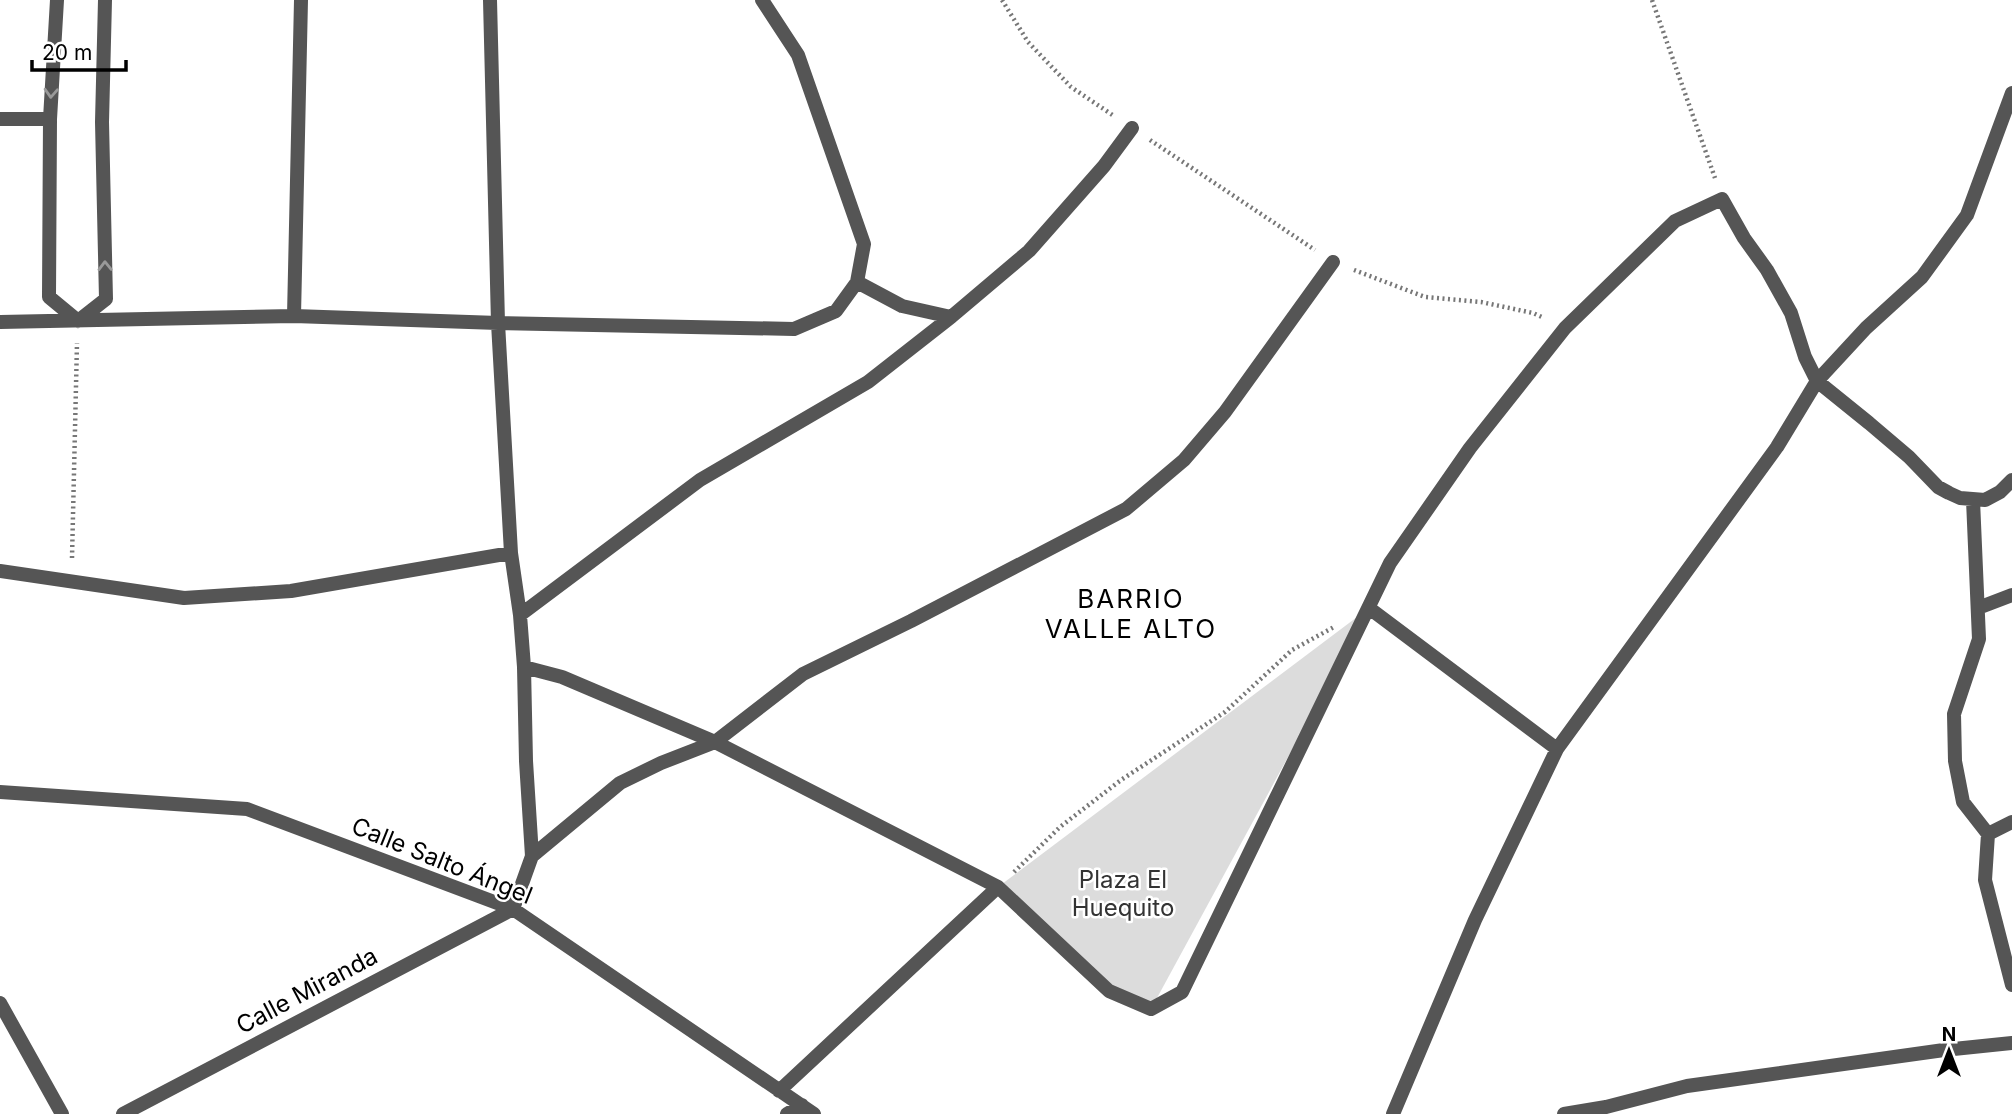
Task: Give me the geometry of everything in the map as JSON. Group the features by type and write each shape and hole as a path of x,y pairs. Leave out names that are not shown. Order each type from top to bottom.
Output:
{"street":[{"path":"57,0 50,119 49,297 78,321"},
{"path":"78,321 106,299 102,122 105,0"},
{"path":"294,316 301,0"},
{"path":"490,0 498,323 511,553 524,667 532,856 513,909"},
{"path":"0,322 294,316 794,329 836,311 857,282 863,244 798,55 762,0"},
{"path":"1393,1114 1475,920 1557,749 1777,447 1817,381 1866,328 1922,277 1967,215 2012,93"},
{"path":"0,119 50,119"},
{"path":"520,615 700,480 868,382 951,317 1030,251 1104,166 1132,128"},
{"path":"524,667 562,677 715,742 998,887 1109,991 1152,1009 1182,992 1390,564 1470,448 1565,328 1675,221 1722,199 1791,313 1805,357 1817,381 1909,457 1938,487 1973,500 1985,500 2012,480"},
{"path":"532,856 620,783 661,763 715,742 803,674 1126,509 1184,460 1225,412 1333,262"},
{"path":"857,282 902,306 951,317"},
{"path":"1973,500 1979,639 1954,714 1955,761 1963,802 1988,834 1985,880 2012,985"},
{"path":"0,571 184,598 291,591 511,553"},
{"path":"1978,608 2012,595"},
{"path":"1368,608 1557,749"},
{"name":"Calle Salto Ángel","path":"0,792 247,809 513,909 808,1110"},
{"path":"1988,834 2012,822"},
{"path":"779,1091 998,887"},
{"name":"Calle Miranda","path":"123,1114 513,909"},
{"path":"0,1003 62,1114"},
{"path":"1564,1114 1606,1108 1687,1086 2012,1043"},
{"path":"787,1114 808,1110"}],"path":[{"path":"1002,0 1028,42 1071,88 1333,262 1425,297 1481,302 1533,313 1565,328"},
{"path":"1652,0 1722,199"},
{"path":"71,583 78,321"},
{"path":"998,887 1060,827 1121,780 1225,712 1292,650 1368,608"}],"green space":[{"name":"Plaza El Huequito","path":"1369,608 1151,1009 1109,991 998,887"}],"district":[{"name":"BARRIO VALLE ALTO","path":"1131,614"}]}
